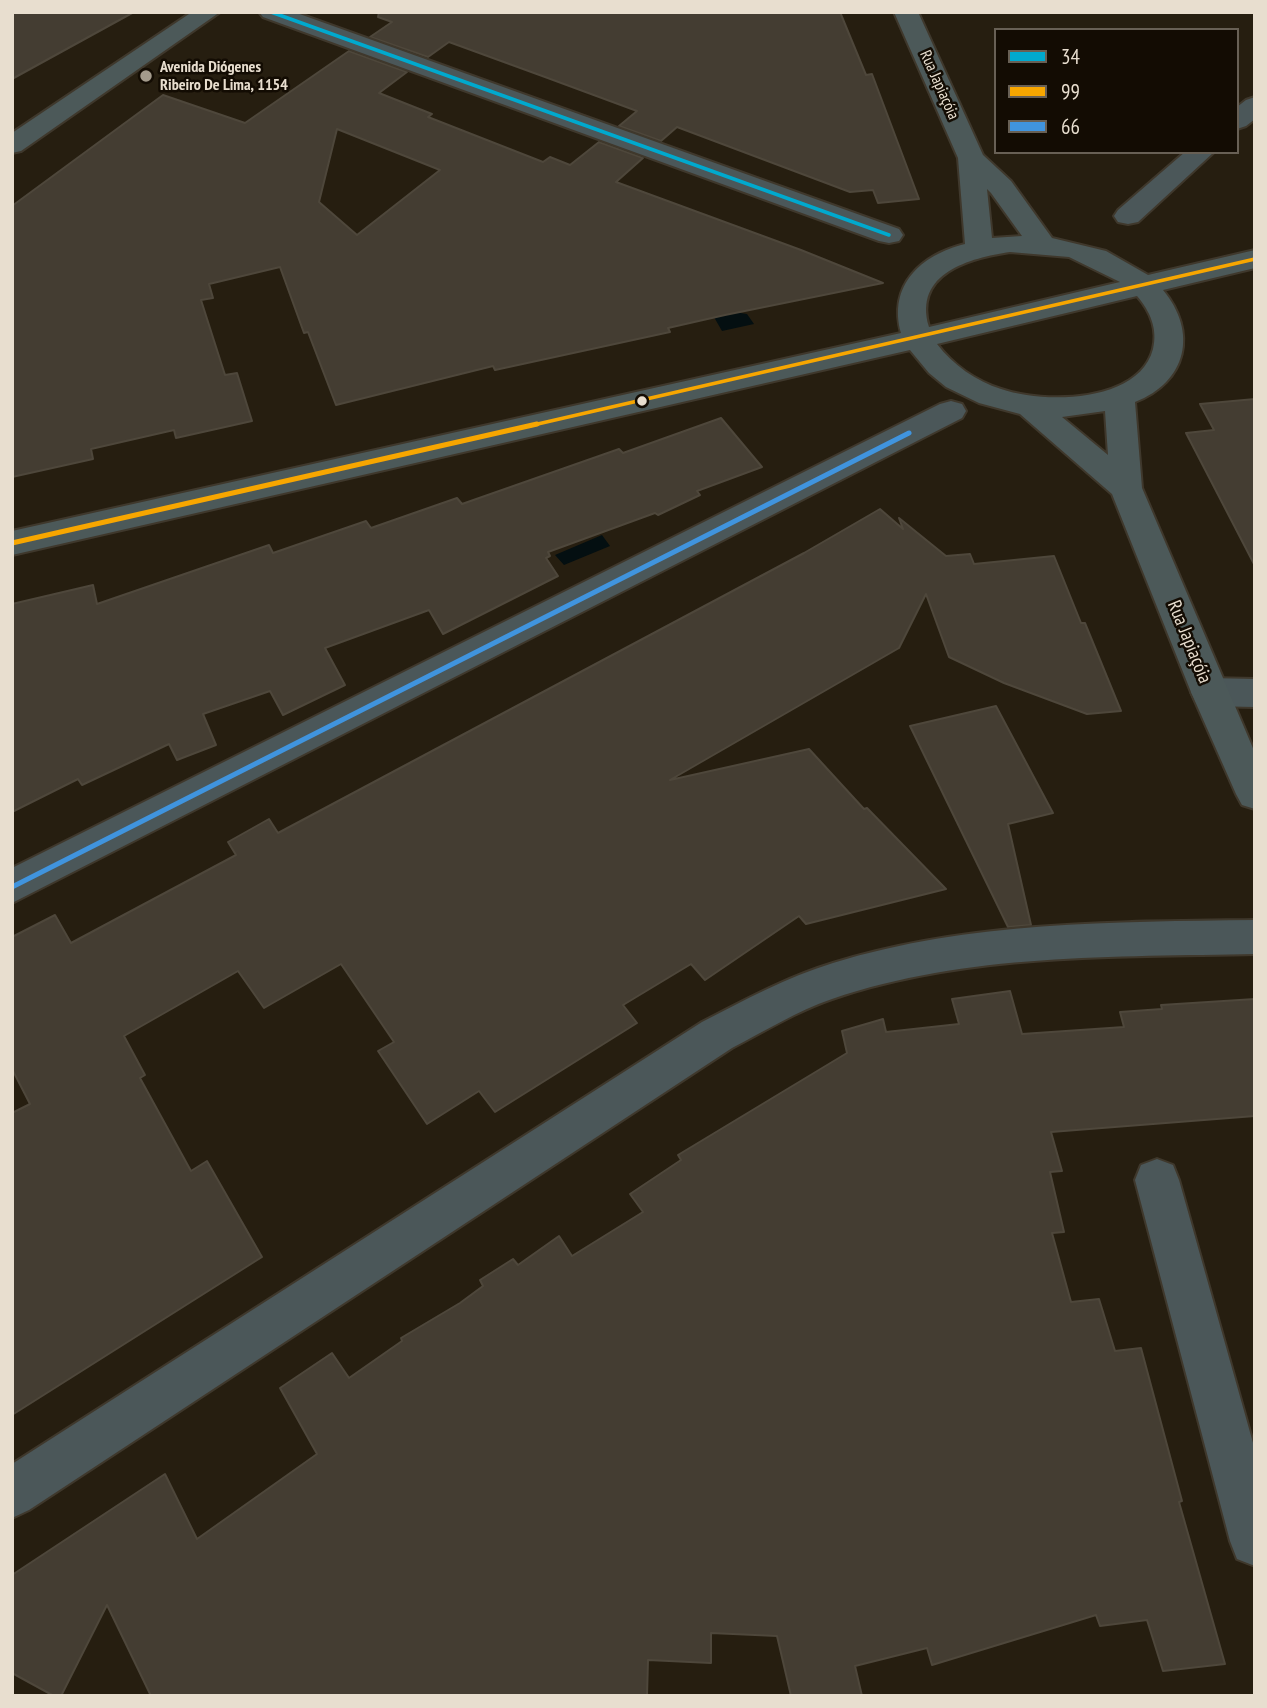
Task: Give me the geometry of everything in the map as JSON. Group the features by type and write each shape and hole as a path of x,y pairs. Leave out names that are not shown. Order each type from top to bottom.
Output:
{"street":[{"path":"12,145 208,12"},
{"path":"271,12 889,235"},
{"name":"Rua Japiaçóia","path":"906,12 971,158 979,248"},
{"path":"1239,119 1255,105"},
{"path":"1128,216 1199,154"},
{"name":"Rua Japiaçóia","path":"971,158 1001,187 1043,245"},
{"path":"1010,244 1043,245 1077,251 1108,262 1144,285 1160,305 1170,326 1171,347 1162,368 1145,385 1119,398 1077,407 1030,406 993,397 959,382 934,362 916,339 910,314 915,290 932,270 953,257 979,248 1010,244"},
{"path":"12,543 916,339 1255,259"},
{"name":"Rua Japiaçóia","path":"1119,398 1126,488 1209,692 1255,794"},
{"name":"Rua Japiaçóia","path":"1030,406 1126,488"},
{"path":"12,887 951,411"},
{"path":"1209,692 1255,693"},
{"path":"12,1493 717,1035 789,999 870,970 944,954 1111,940 1255,936"},
{"path":"1157,1180 1255,1541"}],"shaded area":[{"path":"703,298 734,312 747,314 754,324 722,331"},
{"path":"602,535 610,546 564,565 555,555"}],"building":[{"path":"12,12 134,12 12,79"},
{"path":"379,12 840,12 866,75 872,74 919,199 878,203 873,190 850,192 677,127 661,141 619,126 637,111 449,42 428,57 370,37 392,22 378,17"},
{"path":"349,51 407,72 379,93 432,114 428,117 543,162 550,157 570,165 599,142 643,158 616,182 883,283 725,315 668,328 670,332 495,370 493,366 336,405 308,332 304,333 280,267 209,284 213,298 201,300 225,375 237,373 252,421 176,438 174,430 91,449 93,459 12,477 12,206 163,95 245,123","holes":["337,129 440,170 357,235 319,202"]},
{"path":"1255,399 1255,566 1186,433 1214,430 1200,404"},
{"path":"721,418 762,467 697,491 700,495 658,515 655,513 548,552 550,556 546,558 558,576 443,634 429,610 325,648 345,685 283,715 270,691 203,714 216,745 177,760 169,744 82,785 78,779 12,812 12,604 93,585 97,604 269,545 273,553 366,521 371,528 457,498 462,504 619,449 623,453"},
{"path":"880,509 903,529 899,518 946,556 970,554 974,564 1054,556 1121,711 1087,714 1004,683 949,657 926,594 899,648 670,780 809,749 864,809 867,808 946,889 806,924 799,916 705,980 691,964 623,1005 637,1023 495,1112 479,1091 427,1124 378,1051 394,1042 341,964 264,1008 238,971 124,1036 145,1075 140,1078 191,1171 207,1161 262,1257 12,1415 12,1113 30,1104 12,1069 12,937 55,915 71,943 236,855 228,842 269,819 278,833 804,553"},
{"path":"996,706 1053,813 1008,824 1031,925 1008,927 910,726"},
{"path":"1010,991 1022,1034 1124,1027 1120,1012 1162,1009 1161,1005 1255,999 1255,1116 1051,1132 1062,1171 1050,1172 1064,1232 1052,1233 1071,1302 1099,1299 1115,1351 1141,1348 1182,1501 1179,1502 1225,1664 1163,1671 1147,1620 1100,1626 1096,1615 932,1665 927,1648 855,1666 862,1696 791,1696 777,1636 711,1633 711,1663 648,1660 647,1696 151,1696 107,1605 61,1696 54,1696 12,1673 12,1575 165,1474 197,1539 317,1454 280,1388 332,1353 349,1378 402,1341 401,1338 460,1303 483,1286 480,1280 513,1259 518,1265 559,1236 572,1256 643,1212 630,1194 681,1160 678,1155 847,1053 842,1031 883,1019 886,1032 959,1024 952,999"}],"transit line":[{"name":"34","path":"271,12 889,235"},
{"name":"99","path":"12,543 916,339 1255,259"},
{"name":"66","path":"12,887 909,433"}],"place":[{"name":"Avenida Diógenes Ribeiro De Lima, 1154","path":"146,76"}]}
